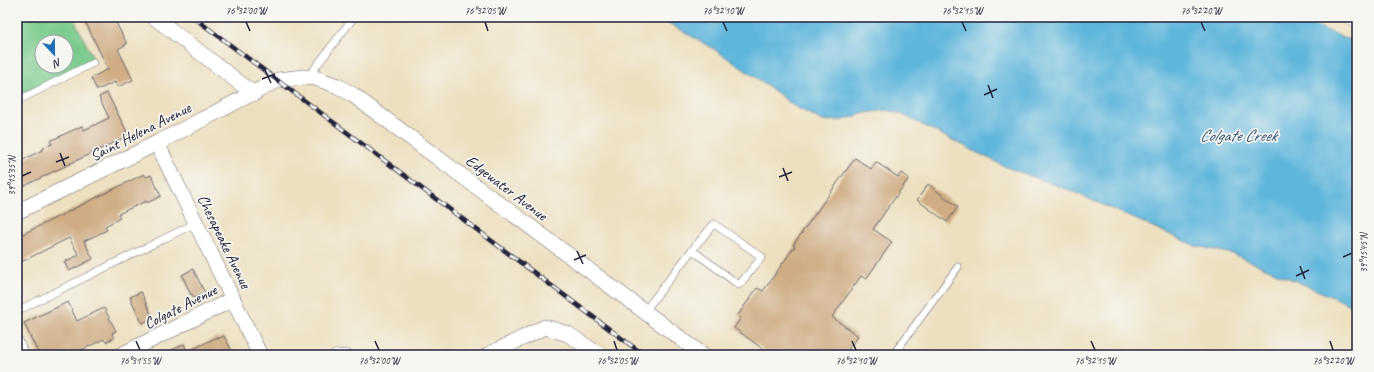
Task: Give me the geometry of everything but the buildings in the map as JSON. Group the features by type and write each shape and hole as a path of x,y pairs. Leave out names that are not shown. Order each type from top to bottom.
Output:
{"street":[{"path":"154,17 254,94"},
{"name":"Edgewater Avenue","path":"278,80 308,78 338,86 353,95 703,355"},
{"name":"Saint Helena Avenue","path":"17,212 254,94 278,80"},
{"name":"Chesapeake Avenue","path":"157,143 260,355"},
{"name":"Colgate Avenue","path":"121,355 233,299"},
{"path":"488,355 545,327 568,334 599,355"}],"lane":[{"path":"308,78 354,17"},
{"path":"1343,17 1357,24"},
{"path":"17,100 93,63"},
{"path":"17,311 196,223"},
{"path":"644,312 692,250 714,224 762,257 740,286 692,250"},
{"path":"893,355 958,266"},
{"path":"17,339 19,340 25,355"},
{"path":"333,355 337,353 347,353 348,355"}],"green space":[{"path":"17,17 73,17 94,60 74,70 74,34 34,34 34,74 65,74 17,97"}],"water":[{"name":"Colgate Creek","path":"658,17 1294,17 1350,40 1357,44 1357,309 1349,304 1233,254 1196,246 1069,190 1006,167 901,114 887,110 865,113 844,120 823,121 794,106 767,85 714,49"}],"railway":[{"path":"193,17 644,355"}]}
